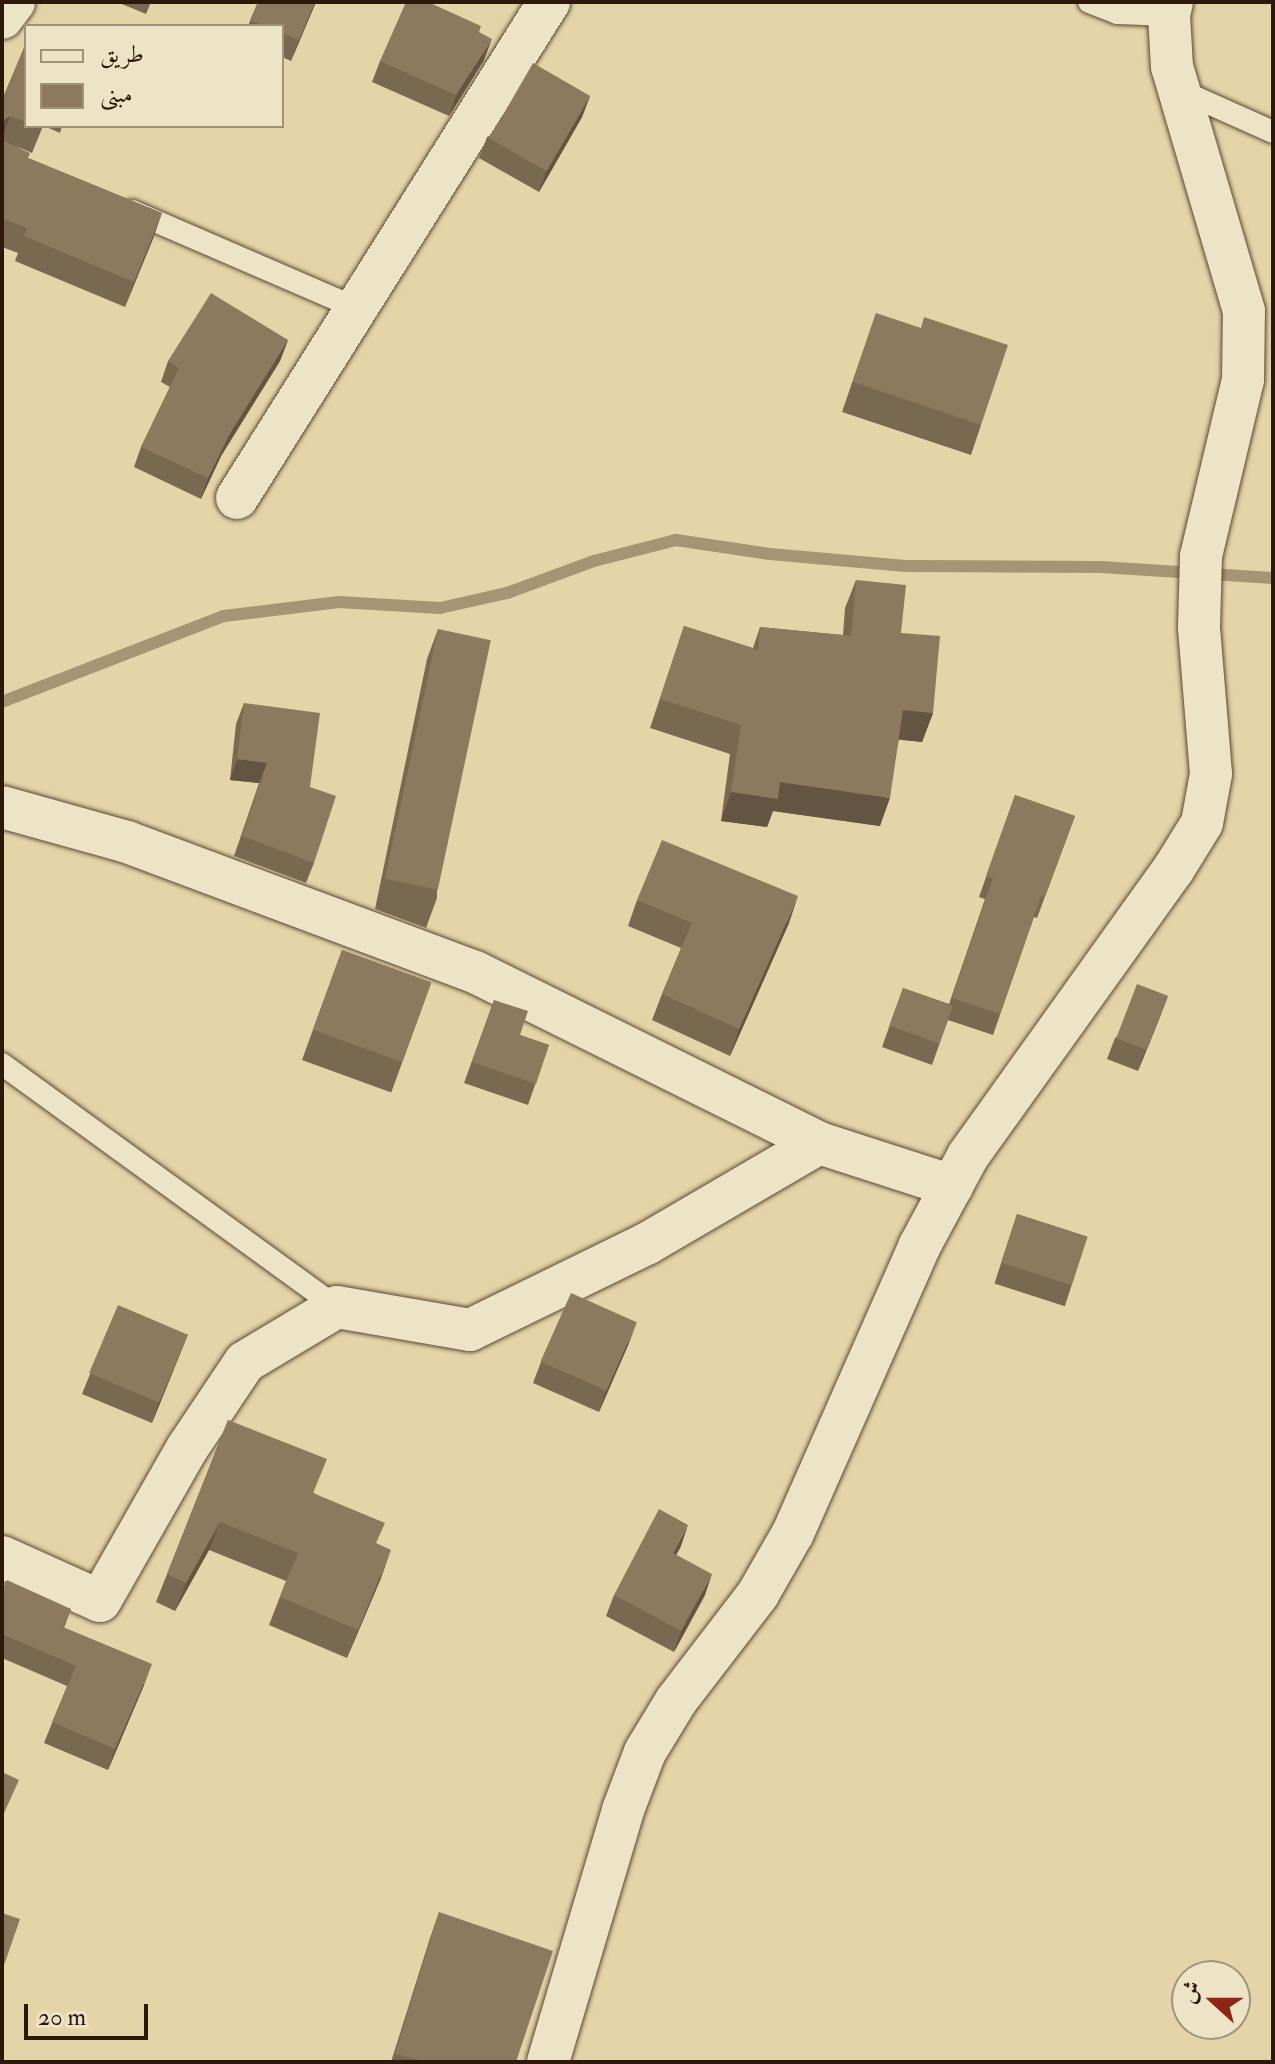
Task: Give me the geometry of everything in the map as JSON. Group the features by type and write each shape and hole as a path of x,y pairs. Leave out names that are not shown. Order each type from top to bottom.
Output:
{"street":[{"path":"2,18 14,2"},
{"path":"237,498 549,2"},
{"path":"548,2062 623,1810 645,1752 676,1701 758,1594 793,1533 919,1247 968,1156 1173,870 1202,823 1211,774 1199,627 1201,556 1243,380 1244,311 1172,67 1170,9"},
{"path":"2,807 127,842 475,972 819,1143 952,1186"},
{"path":"2,1557 100,1601 188,1447 245,1362 337,1307 470,1330 648,1243 819,1143"}],"lane":[{"path":"1089,2 1117,13 1170,9"},
{"path":"1179,90 1273,132"},
{"path":"115,204 356,308"},
{"path":"2,1064 337,1307"}],"building":[{"path":"258,2 315,2 299,40 284,34 284,24 260,24 250,20"},
{"path":"406,2 428,2 481,26 479,32 492,39 456,95 380,61"},
{"path":"24,48 24,121 10,116 2,121 2,100"},
{"path":"533,63 590,96 547,171 490,138"},
{"path":"2,140 30,153 28,158 162,213 134,282 24,236 27,228 2,218"},
{"path":"211,293 288,340 229,435 208,478 141,447 179,368 168,361"},
{"path":"876,313 921,328 924,317 1008,345 981,425 853,382"},
{"path":"856,580 906,585 901,633 940,636 933,713 903,710 890,798 780,782 778,799 731,792 741,725 660,699 684,626 758,650 760,627 851,636"},
{"path":"438,629 491,640 438,890 385,878"},
{"path":"244,703 320,713 310,787 336,796 314,863 242,836 267,763 237,759"},
{"path":"1015,795 1075,816 1045,897 1041,896 1000,1014 952,998 993,878 986,876"},
{"path":"662,840 798,896 739,1029 662,994 692,923 637,900"},
{"path":"342,950 431,982 402,1062 313,1030"},
{"path":"1137,984 1168,996 1147,1050 1116,1038"},
{"path":"903,988 953,1006 939,1044 889,1026"},
{"path":"494,1000 528,1011 520,1035 549,1045 536,1084 472,1062"},
{"path":"1017,1214 1087,1237 1072,1285 1001,1263"},
{"path":"571,1293 637,1322 606,1391 540,1362"},
{"path":"118,1305 188,1335 159,1403 89,1373"},
{"path":"228,1420 327,1459 313,1493 385,1523 376,1543 391,1550 358,1630 280,1597 298,1553 220,1522 186,1583 167,1574"},
{"path":"659,1509 688,1525 673,1553 712,1574 681,1631 614,1595"},
{"path":"7,1580 71,1609 63,1627 152,1664 115,1749 52,1722 76,1666 2,1634 2,1591"},
{"path":"2,1772 19,1780 4,1813 2,1812"},
{"path":"439,1912 553,1951 516,2062 427,2062 395,2054"},
{"path":"2,1913 20,1919 2,1971"}],"waterway":[{"path":"2,702 224,616 339,602 440,608 507,593 594,561 676,540 770,554 905,566 1101,567 1273,578"}]}
